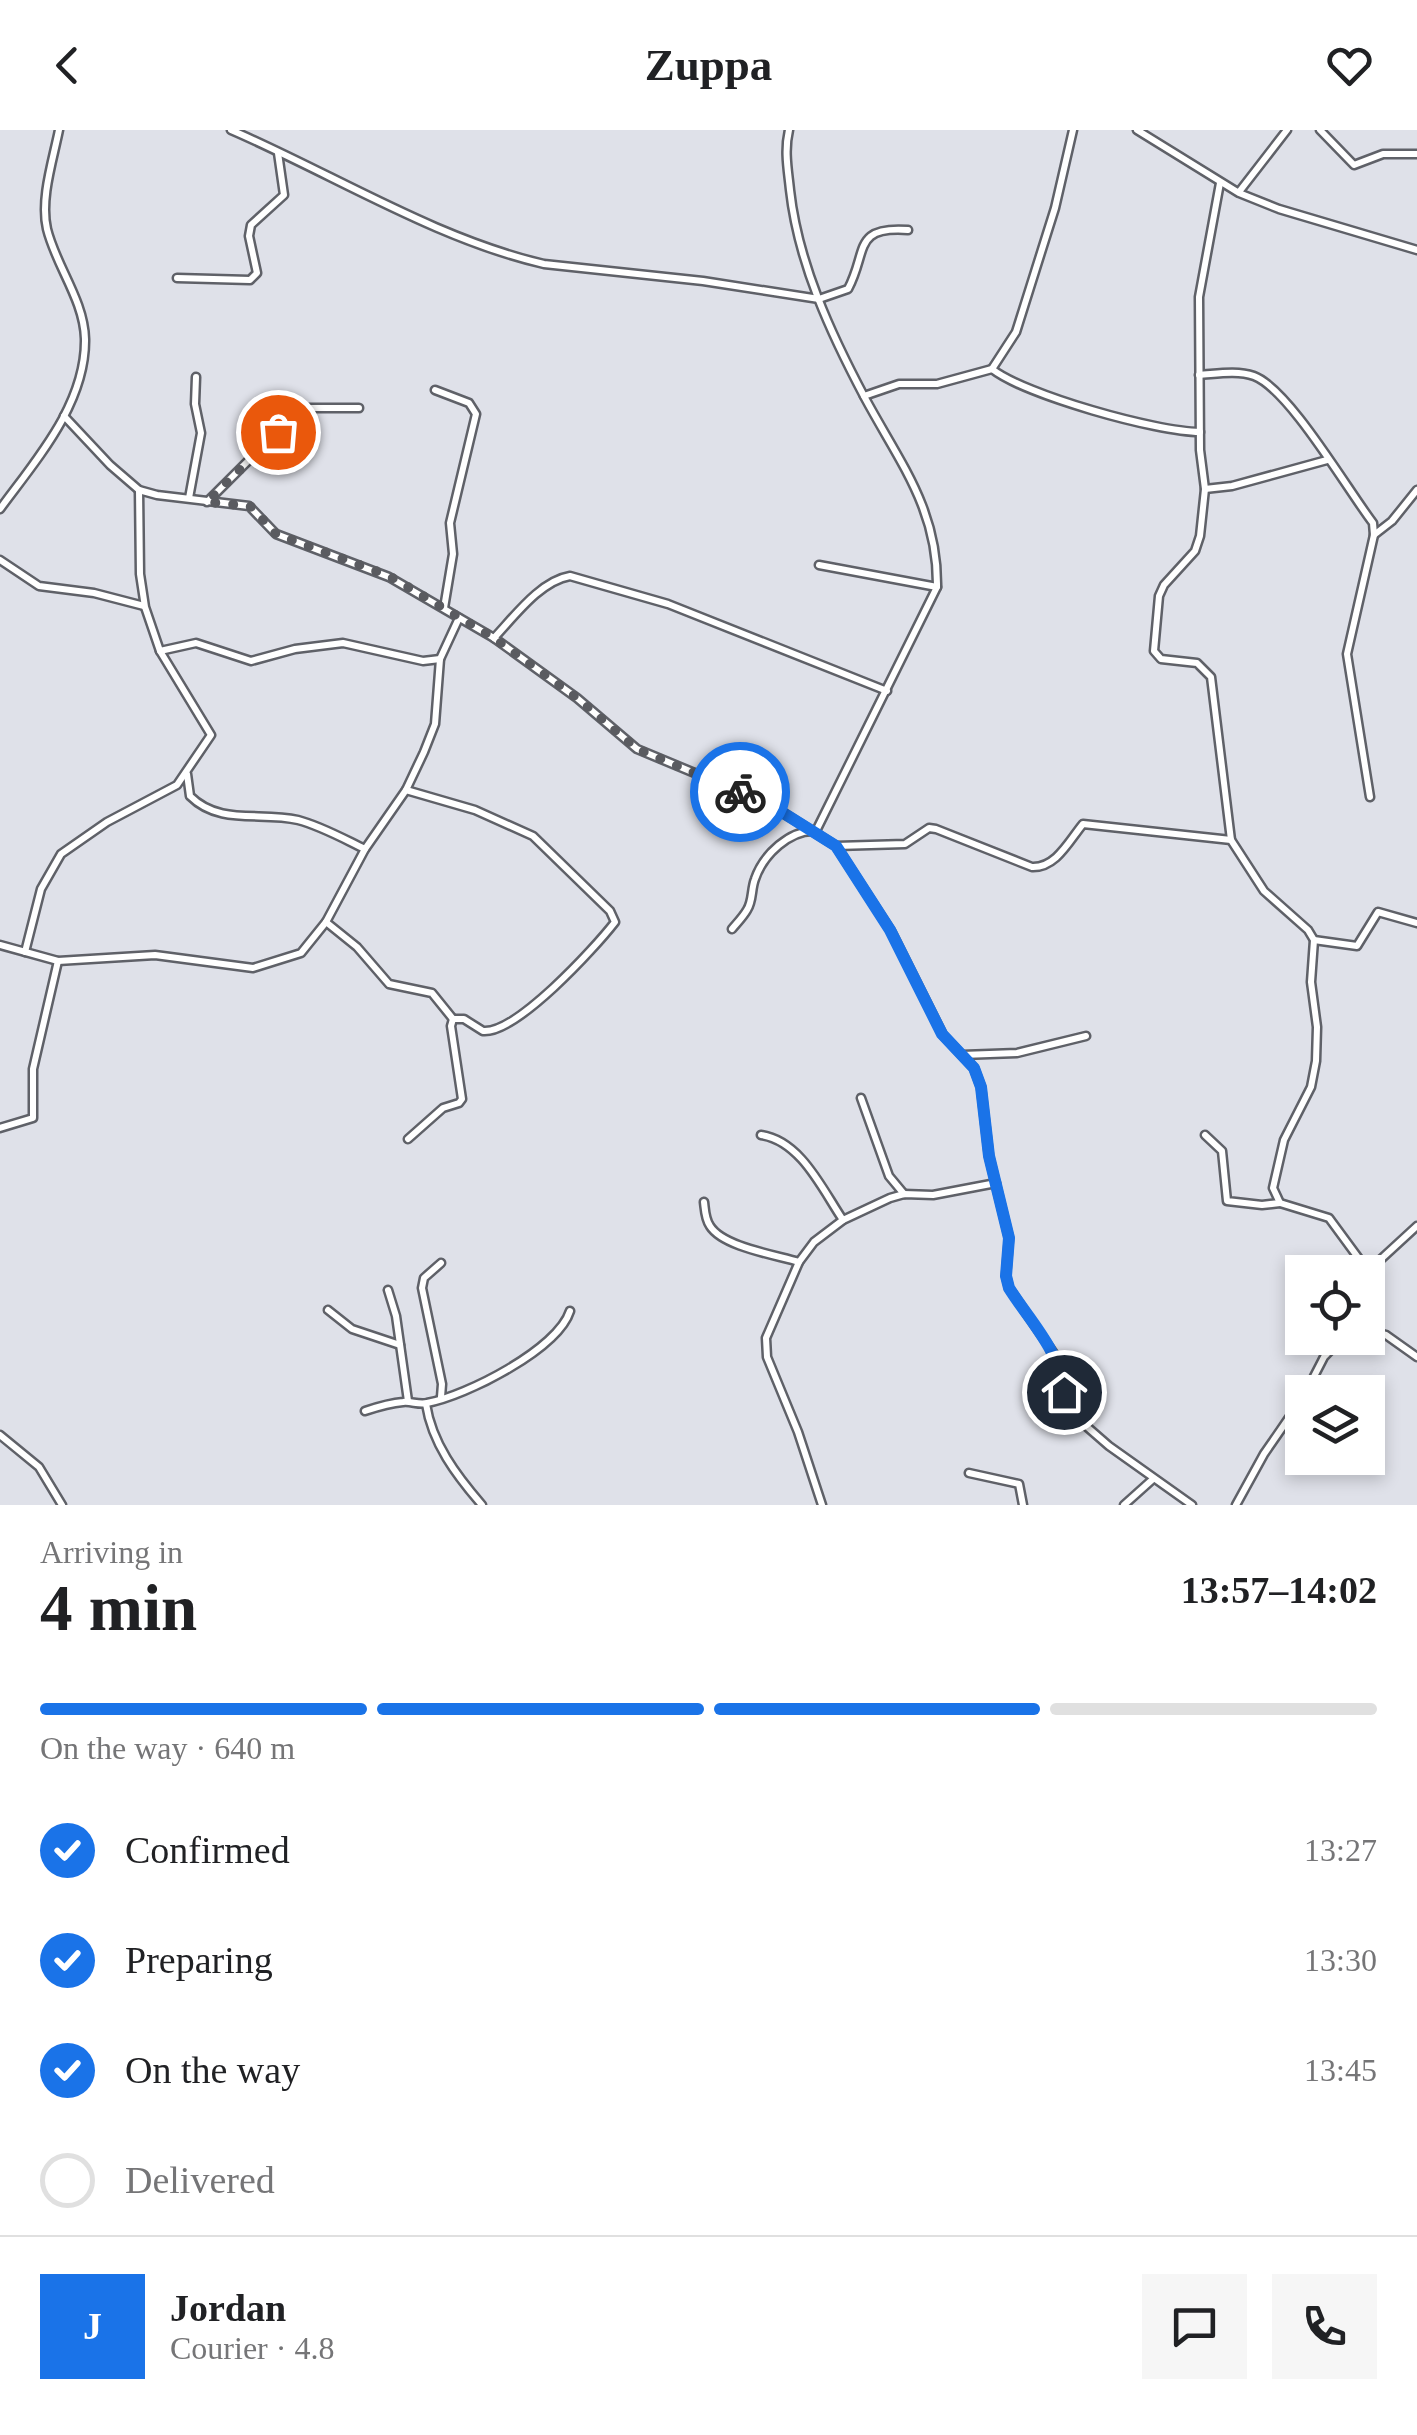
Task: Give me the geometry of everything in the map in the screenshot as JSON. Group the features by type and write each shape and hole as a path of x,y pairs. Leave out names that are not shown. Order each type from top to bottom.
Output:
{"street":[{"path":"0,509 64,416 76,387 85,340 78,306 46,226 58,130"},
{"path":"231,130 434,225 520,258 819,300 848,290 859,254 876,230 908,230"},
{"path":"789,130 785,146 792,217 819,300 864,396 910,475 936,545 937,587 816,831"},
{"path":"864,396 899,384 937,384 992,369 1016,332 1074,130"},
{"path":"1137,130 1238,192 1296,214 1417,250"},
{"path":"1238,192 1287,130"},
{"path":"1320,130 1354,166 1383,154 1417,154"},
{"path":"177,278 254,277 257,273 248,236 251,225 284,195 277,152"},
{"path":"1220,183 1198,298 1205,490 1200,536 1195,551 1158,596 1154,651 1161,659 1196,663 1211,677 1230,840 1264,890 1314,940 1311,982 1317,1027 1316,1060 1311,1086 1289,1127 1278,1161 1273,1188 1280,1202"},
{"path":"992,369 1013,381 1123,419 1177,432 1200,432"},
{"path":"1199,375 1245,374 1261,379 1307,427 1373,522 1374,535 1347,654 1370,797"},
{"path":"189,499 202,433 195,404 196,377"},
{"path":"434,390 469,403 476,414 450,523 452,554 444,608"},
{"path":"207,502 301,408 359,408"},
{"path":"64,416 139,490 250,506 276,534 389,576 494,638 577,698 637,749 769,804 836,846 890,930 942,1034 974,1068 981,1087 989,1156 1009,1238 1009,1288 1055,1356 1069,1408 1109,1446 1192,1505"},
{"path":"1205,490 1327,460"},
{"path":"24,952 41,889 60,854 107,822 176,785 211,735 160,651 145,607 140,574 139,490"},
{"path":"1374,535 1392,521 1417,490"},
{"path":"0,560 39,586 113,596 145,607"},
{"path":"819,565 937,587"},
{"path":"494,638 548,586 570,576 668,604 887,691"},
{"path":"0,945 58,961 155,955 253,968 301,953 326,922 365,849 406,790 435,724 440,659 459,618"},
{"path":"160,651 196,643 251,661 295,648 343,643 423,661 440,659"},
{"path":"187,770 190,796 210,810 299,820 365,849"},
{"path":"406,790 475,810 533,836 614,918 602,938 545,996 503,1028 483,1032 458,1016 454,1019 451,1026 462,1099 443,1108 408,1139"},
{"path":"836,846 905,844 928,828 1032,867 1042,867 1055,858 1083,824 1230,840"},
{"path":"732,930 751,904 756,876 765,859 795,835 805,830 816,831"},
{"path":"1314,940 1357,946 1378,912 1417,922"},
{"path":"326,922 356,947 389,984 432,994 454,1019"},
{"path":"0,1128 32,1118 33,1069 58,961"},
{"path":"962,1056 1017,1053 1086,1036"},
{"path":"861,1098 889,1176 904,1194"},
{"path":"761,1135 786,1143 843,1220"},
{"path":"1205,1135 1222,1151 1227,1200 1274,1205 1280,1202 1329,1218 1356,1255"},
{"path":"822,1505 767,1357 766,1338 799,1262 814,1242 843,1220 904,1194 933,1195 996,1183"},
{"path":"704,1202 712,1230 727,1240 799,1262"},
{"path":"1385,1256 1417,1226"},
{"path":"441,1263 424,1278 422,1288 442,1397"},
{"path":"388,1290 396,1316 408,1401"},
{"path":"328,1310 352,1330 400,1346"},
{"path":"364,1411 408,1401 426,1404 511,1368 554,1338 566,1324 570,1311"},
{"path":"1385,1335 1417,1357"},
{"path":"426,1404 442,1450 457,1476 482,1505"},
{"path":"1236,1505 1264,1454 1285,1426"},
{"path":"0,1434 39,1467 62,1505"},
{"path":"969,1474 1019,1484 1023,1505"},
{"path":"1130,1503 1154,1479"}],"way so far":[{"path":"278,432 207,502 250,506 276,534 389,576 494,638 577,698 637,749 740,792"}],"route":[{"path":"740,792 769,804 836,846 890,930 942,1034 974,1068 981,1087 989,1156 1005,1212 1009,1288 1048,1342 1061,1369 1064,1392"}]}
